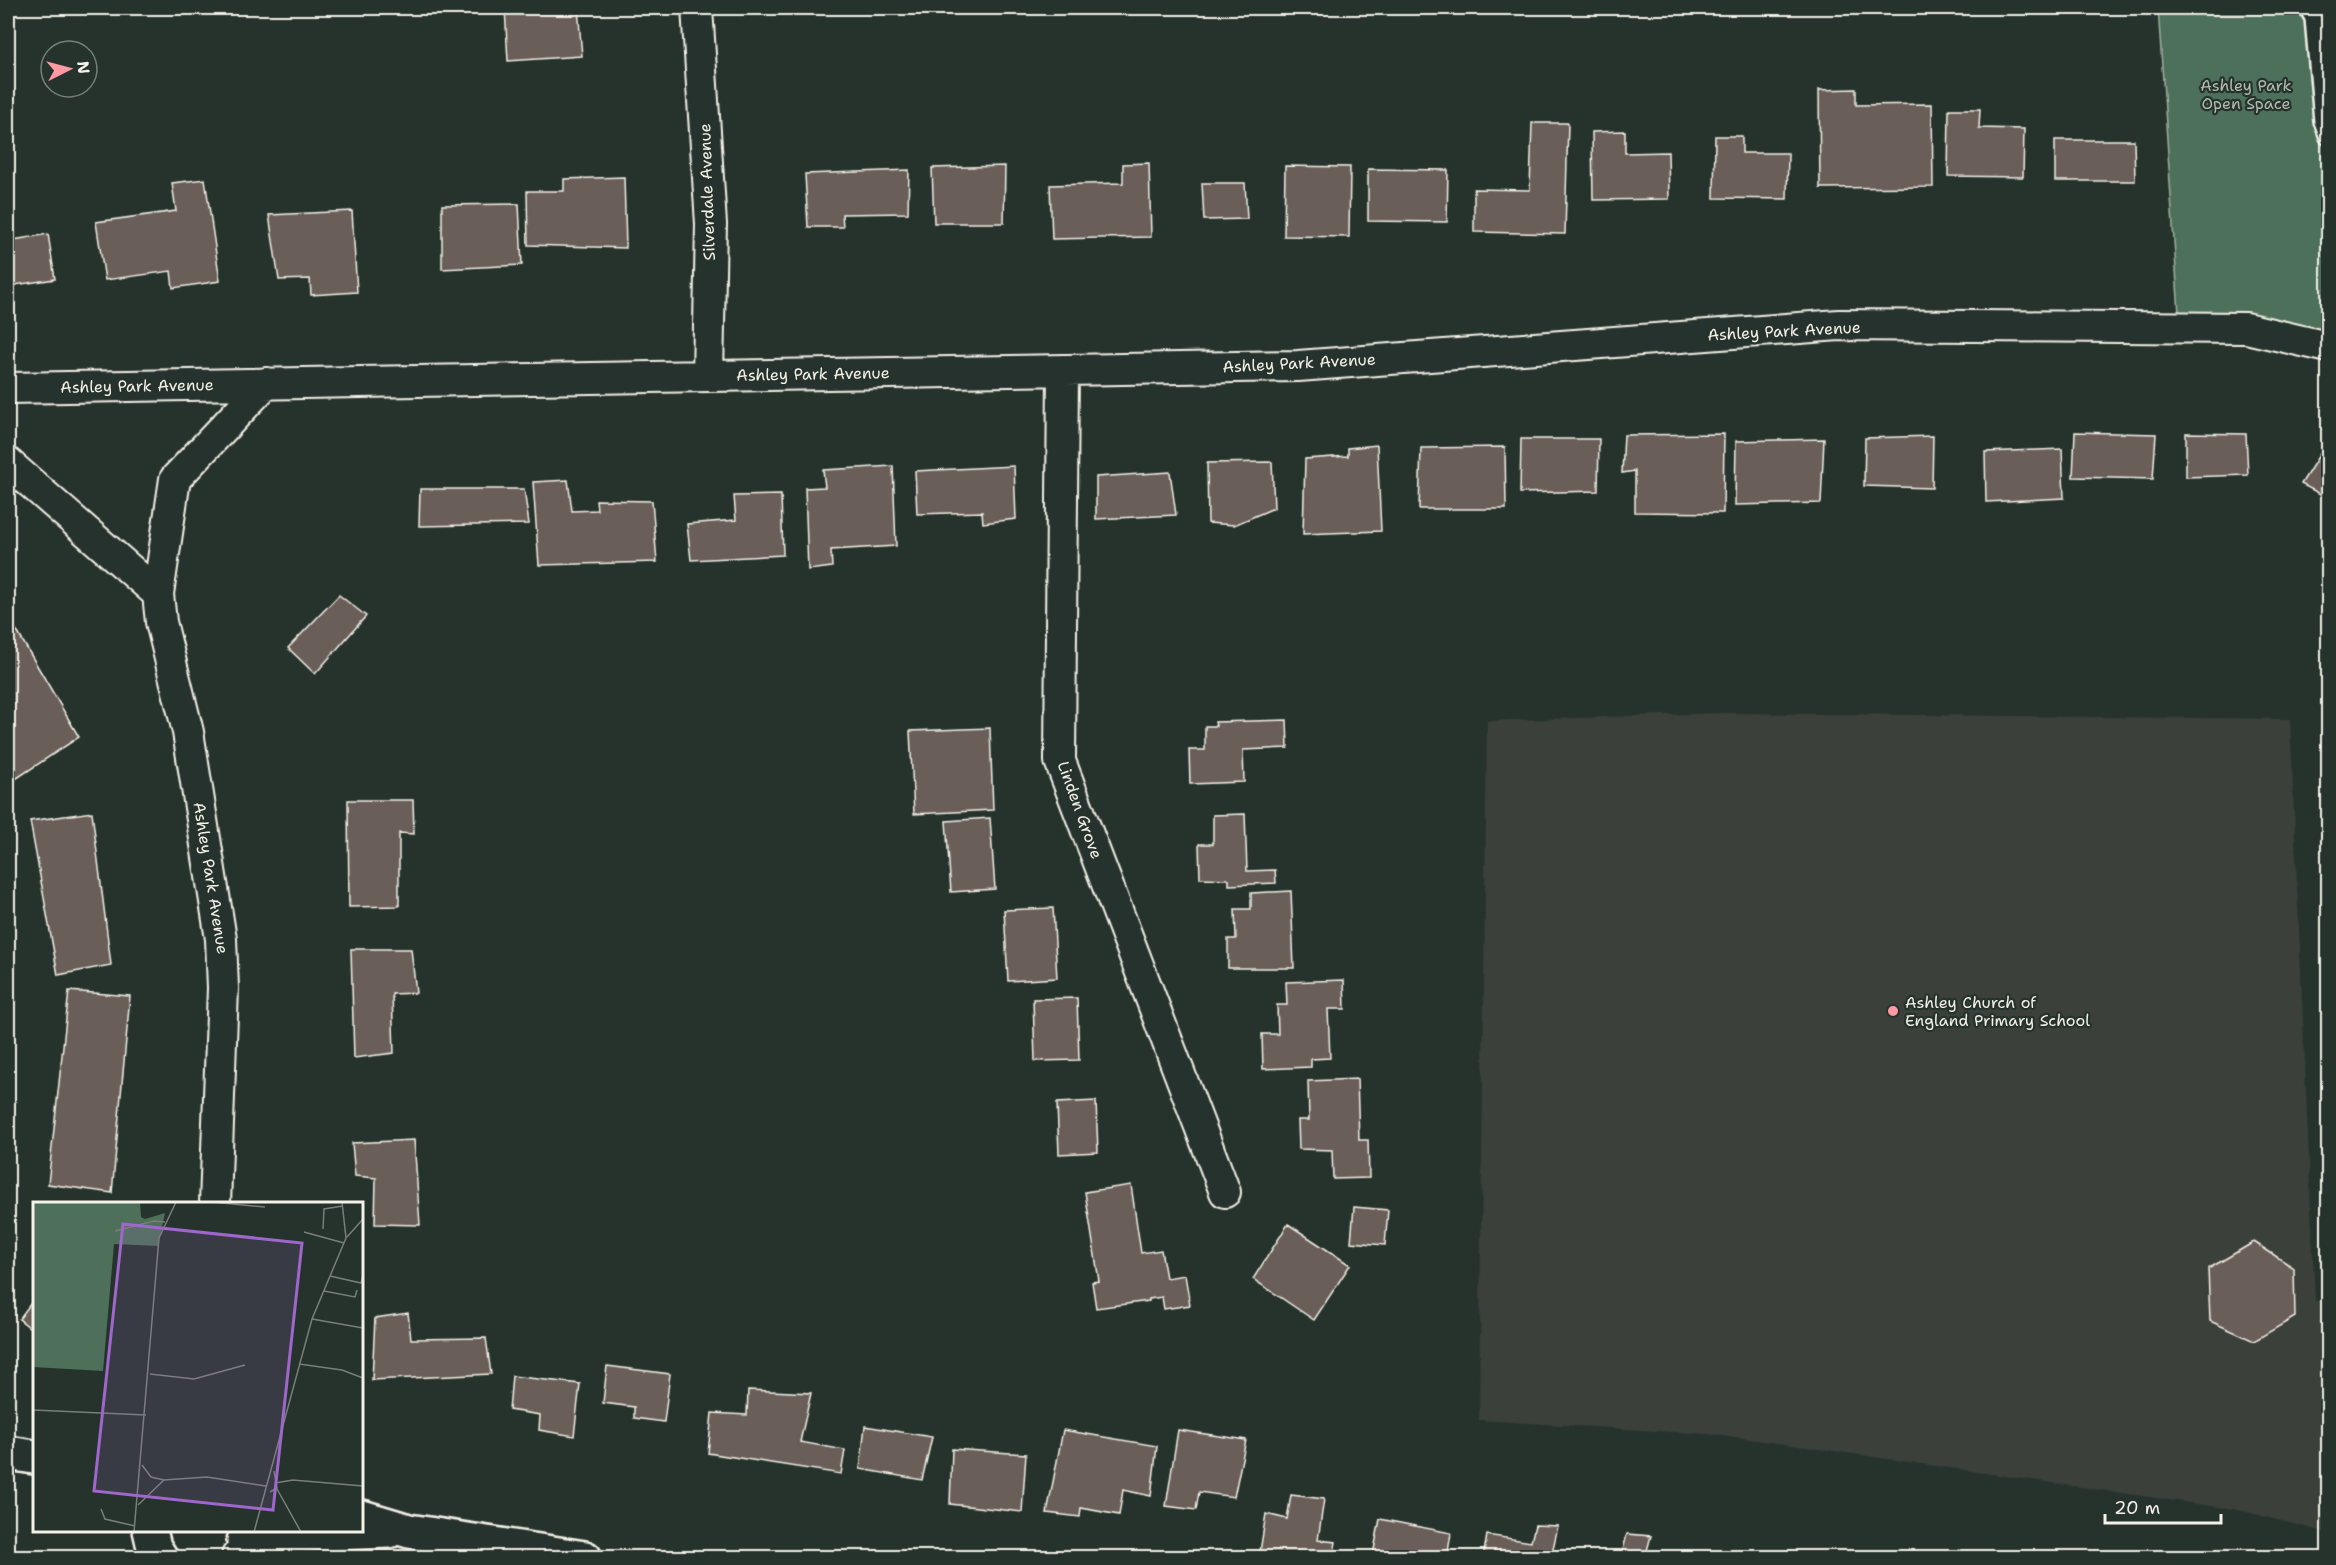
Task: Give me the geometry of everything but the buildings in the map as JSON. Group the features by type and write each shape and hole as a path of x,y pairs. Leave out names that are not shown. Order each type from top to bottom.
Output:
{"main road":[{"path":"363,1517 409,1531 585,1557"},
{"path":"363,1532 409,1531"},
{"path":"240,1549 333,1532"}],"street":[{"name":"Silverdale Avenue","path":"697,8 711,224 708,376"},
{"name":"Ashley Park Avenue","path":"8,388 1298,366 1839,325 2246,328 2328,347"},
{"name":"Linden Grove","path":"1063,370 1059,761 1226,1192"},
{"name":"Ashley Park Avenue","path":"215,1202 223,988 221,939 188,732 161,622 158,594 175,479 266,383"},
{"path":"8,463 158,594"}],"lane":[{"path":"2307,8 2313,18 2322,121 2328,137"}],"shaded area":[{"name":"Ashley Church of England Primary School","path":"1723,713 2290,719 2315,1301 2328,1301 2328,1533 2239,1510 1722,1435 1479,1420 1487,721"}],"green space":[{"name":"Ashley Park Open Space","path":"2158,8 2328,8 2328,343 2180,328"}],"place":[{"name":"Ashley Church of England Primary School","path":"1893,1011"}]}
